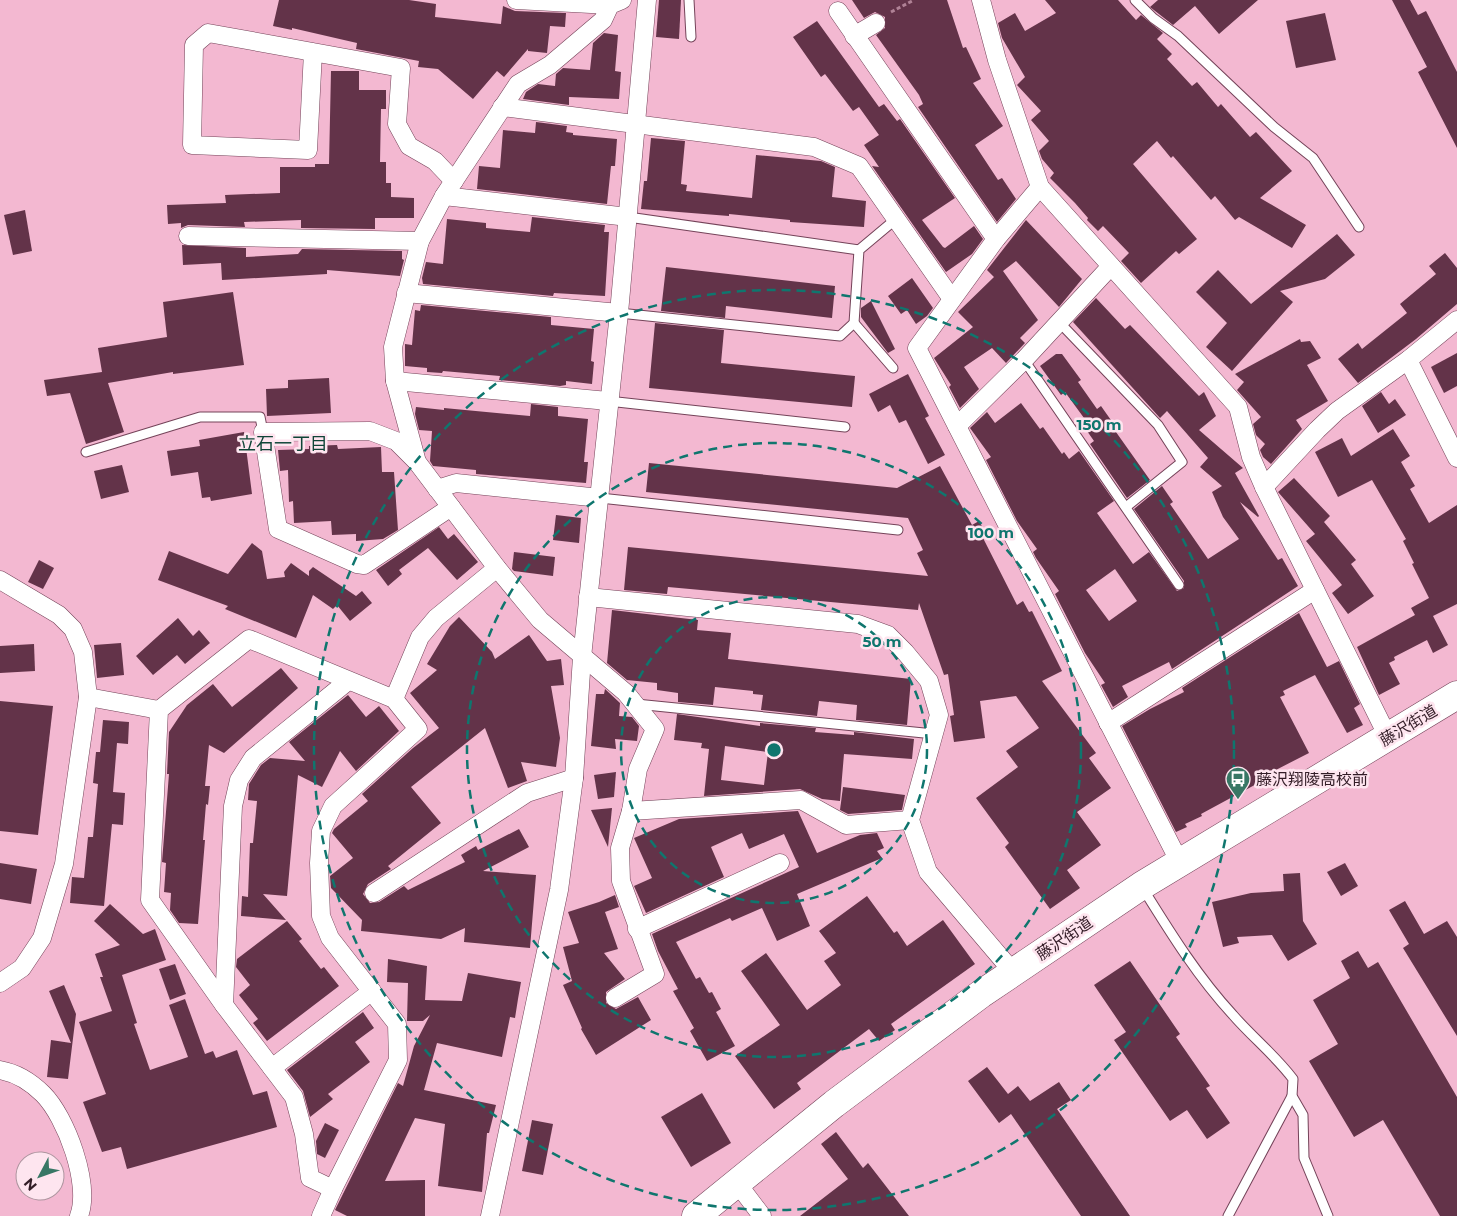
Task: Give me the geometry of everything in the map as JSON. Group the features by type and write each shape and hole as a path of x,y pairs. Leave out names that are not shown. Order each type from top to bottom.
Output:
{"highway":[{"name":"藤沢街道","path":"696,1216 834,1104 1013,972 1141,886 1457,695"}],"street":[{"path":"516,0 616,3"},
{"path":"490,1216 559,890 574,778 582,657 600,498 608,400 619,313 647,0"},
{"path":"981,0 997,60 1040,188 1238,407 1251,457 1264,487 1388,737"},
{"path":"417,462 395,382 392,347 420,241 449,189 518,84 550,65 603,20 616,3"},
{"path":"838,11 996,239"},
{"path":"854,36 876,22"},
{"path":"313,52 308,150 192,145 194,45 208,33 313,52 401,68 397,124 409,146 435,161 449,189"},
{"path":"502,107 635,126 814,147 859,166 952,299"},
{"path":"1040,188 996,239 917,348 1180,863"},
{"path":"449,189 628,217"},
{"path":"188,236 420,241"},
{"path":"957,426 1024,360 1111,266"},
{"path":"406,293 619,313"},
{"path":"1264,487 1316,430 1457,320"},
{"path":"1408,360 1457,458"},
{"path":"395,382 608,400"},
{"path":"451,507 364,565 357,564 278,529 263,432 370,431 396,441 417,462 540,620 626,693 656,729 638,769 631,811 620,848 621,881 655,974 615,998"},
{"path":"437,489 456,483 600,498"},
{"path":"394,699 420,637 436,618 498,568"},
{"path":"0,580 59,615 74,629 83,652 88,697 64,864 42,938 22,968 0,984"},
{"path":"1108,723 1315,590"},
{"path":"588,596 858,624 888,635 905,652 929,682 939,715 910,820 928,872 1013,972"},
{"path":"321,1216 398,1060 396,1024 330,938 322,916 319,863 322,831 332,806 418,729 394,699 248,639 159,710 150,900 224,1005 294,1097 304,1134 310,1178 333,1189"},
{"path":"224,1005 233,806 239,780 253,758 348,680"},
{"path":"88,697 159,710"},
{"path":"374,893 527,793 574,778"},
{"path":"631,811 801,800 846,825 910,820"},
{"path":"637,929 780,863"},
{"path":"272,1068 372,991"},
{"path":"0,1070 24,1078 44,1095 58,1115 75,1154 82,1186 83,1200 79,1216"},
{"path":"737,1182 762,1216"}],"lane":[{"path":"689,0 692,37"},
{"path":"1135,0 1153,18 1178,36 1274,127 1312,158 1359,227"},
{"path":"628,217 859,250"},
{"path":"619,313 840,336 854,323 859,250 896,219"},
{"path":"1059,322 1158,425 1182,462 1126,508"},
{"path":"854,323 893,368"},
{"path":"1024,360 1179,585"},
{"path":"608,400 845,427"},
{"path":"86,452 200,417 260,417 263,432"},
{"path":"600,498 898,530"},
{"path":"634,704 934,734"},
{"path":"1141,886 1182,951 1208,986 1233,1016 1276,1058 1293,1079 1292,1096 1228,1216"},
{"path":"1292,1096 1303,1115 1304,1158 1328,1216"}],"path":[{"path":"876,22 901,5 914,0"}],"building":[{"path":"279,0 409,0 436,4 435,17 501,24 503,6 515,11 566,13 565,27 550,26 547,53 528,51 528,49 504,77 497,71 473,99 438,69 418,67 419,61 356,49 357,43 292,28 292,30 273,26"},
{"path":"659,0 681,0 679,39 656,37"},
{"path":"852,0 947,0 963,48 966,47 981,79 973,83 1003,126 975,145 998,180 1002,178 1016,199 997,222 918,107 923,104 919,95 876,35 885,28 885,17 875,12 864,18"},
{"path":"1045,0 1118,0 1136,20 1141,15 1163,33 1157,39 1172,54 1167,59 1192,86 1197,82 1218,107 1221,104 1250,137 1256,132 1292,171 1260,198 1306,225 1292,248 1239,217 1235,220 1215,196 1211,200 1173,156 1171,158 1157,141 1133,164 1197,239 1179,254 1176,251 1141,283 1121,261 1129,253 1103,226 1098,231 1087,220 1088,218 1075,203 1050,178 1054,173 1042,159 1039,151 1049,141 1031,120 1041,111 1017,85 1025,77 1002,38 998,23 1015,13 1025,31 1056,13"},
{"path":"1158,0 1258,0 1219,34 1195,6 1173,25 1150,7"},
{"path":"1392,0 1410,0 1418,15 1426,11 1457,72 1457,148 1418,72 1427,67"},
{"path":"1325,13 1336,60 1296,68 1286,21"},
{"path":"817,21 879,107 884,104 897,121 900,119 955,198 922,220 945,248 974,226 983,239 972,254 946,272 872,166 879,167 864,145 879,135 859,107 853,111 825,74 821,77 793,37"},
{"path":"604,33 618,35 615,71 621,72 619,99 569,97 569,105 523,99 526,92 538,84 555,86 556,74 563,68 590,70 593,43"},
{"path":"331,71 359,71 359,90 386,90 386,109 381,109 380,162 386,162 386,183 391,183 391,197 414,198 414,218 375,218 375,229 301,228 301,220 244,222 245,227 188,225 181,228 181,223 168,224 167,205 226,203 225,195 280,193 280,167 315,167 315,164 329,164"},
{"path":"536,122 567,126 566,132 573,133 573,135 617,139 615,166 611,166 607,204 477,189 479,166 500,168 503,130 535,133"},
{"path":"651,138 685,141 681,184 687,185 686,191 752,198 756,155 821,161 835,167 832,197 866,201 864,227 790,222 790,220 729,214 729,216 641,209 644,181 647,181"},
{"path":"25,210 32,251 13,255 4,215"},
{"path":"532,217 605,225 604,232 609,232 605,296 554,293 553,296 423,284 422,278 426,262 443,264 447,219 486,223 486,228 530,232"},
{"path":"1026,220 1082,279 1059,307 1016,261 1003,271 1038,320 1020,338 1025,343 1006,363 992,348 964,367 979,389 960,408 949,387 951,385 934,358 973,327 958,312 994,277 987,270"},
{"path":"1337,234 1355,255 1325,279 1280,291 1293,302 1232,371 1206,347 1227,323 1196,292 1218,270 1251,304"},
{"path":"182,245 246,248 246,257 298,254 302,249 402,251 402,259 404,260 400,276 327,270 327,274 222,280 221,263 183,265"},
{"path":"1445,253 1457,268 1457,304 1416,339 1358,383 1338,359 1358,343 1362,349 1407,313 1400,304 1436,274 1429,266"},
{"path":"666,267 835,286 832,318 726,306 725,318 661,311"},
{"path":"912,278 933,308 927,316 916,324 907,310 901,314 888,296"},
{"path":"233,292 244,365 173,374 173,372 108,383 124,432 86,444 70,393 47,396 44,380 102,372 98,348 167,337 163,302"},
{"path":"1096,298 1125,329 1130,325 1199,396 1204,392 1216,416 1199,430 1243,468 1235,473 1259,516 1240,502 1278,560 1282,558 1298,586 1172,669 1169,662 1122,686 1128,697 1113,707 1101,685 1105,683 1085,653 1055,594 1059,591 1036,558 1033,552 1037,549 1017,521 986,460 991,457 970,428 987,412 995,423 1021,403 1040,429 1043,427 1062,454 1064,452 1069,459 1079,451 1114,501 1097,513 1133,564 1149,552 1177,591 1184,588 1184,581 1134,509 1162,486 1173,502 1170,504 1208,559 1239,539 1223,517 1212,492 1222,486 1200,467 1208,458 1167,411 1160,418 1073,322","holes":["1115,569 1137,601 1109,621 1086,590"]},
{"path":"871,301 895,349 888,353 861,317 861,308"},
{"path":"421,305 551,317 551,325 594,329 591,361 594,362 592,384 566,381 566,385 560,386 499,380 500,376 443,371 442,373 427,372 427,368 405,366 405,344 412,345 415,310 420,311"},
{"path":"655,323 724,330 721,363 855,376 852,407 649,388"},
{"path":"1300,339 1301,342 1310,341 1321,358 1307,365 1328,401 1296,420 1302,429 1271,464 1263,457 1260,450 1265,444 1256,435 1253,424 1261,417 1237,390 1244,382 1235,374"},
{"path":"1457,353 1457,386 1444,393 1431,367"},
{"path":"1056,354 1062,354 1081,380 1078,382 1097,409 1101,406 1113,423 1111,425 1150,480 1127,498 1090,444 1094,441 1080,421 1084,418 1065,392 1061,395 1040,366"},
{"path":"908,374 929,416 925,418 945,455 928,464 906,420 899,423 890,405 878,412 869,394"},
{"path":"329,378 331,413 267,416 266,389 288,388 288,380"},
{"path":"1381,392 1389,404 1395,399 1406,415 1378,433 1362,406"},
{"path":"531,404 558,407 558,416 588,419 584,462 588,462 586,483 476,474 476,470 433,466 430,461 432,431 419,430 415,414 416,407 530,416"},
{"path":"1393,429 1410,456 1401,462 1415,486 1410,489 1429,523 1457,505 1457,604 1433,616 1448,645 1433,653 1427,640 1394,657 1395,660 1389,663 1400,684 1379,695 1357,647 1415,615 1411,608 1429,598 1403,541 1406,539 1372,480 1338,497 1315,452 1342,438 1351,456"},
{"path":"244,432 252,494 211,501 210,497 202,498 198,472 171,476 167,451 200,446 199,440"},
{"path":"337,445 338,449 381,447 382,472 394,472 398,530 383,539 356,541 356,534 332,535 331,521 294,523 293,501 289,502 288,470 280,471 278,450 309,449 309,446"},
{"path":"649,463 897,488 940,466 972,525 979,521 987,536 983,538 1017,605 1023,601 1029,612 1032,611 1062,671 1042,681 1096,753 1089,758 1111,788 1077,812 1101,845 1067,870 1080,888 1050,909 1005,847 1009,843 976,798 1018,767 1006,751 1039,728 1016,696 980,701 985,738 954,742 950,716 954,715 948,674 944,675 919,603 918,610 668,587 667,594 624,590 628,547 928,576 917,553 923,550 908,518 646,492"},
{"path":"122,465 129,492 101,499 94,471"},
{"path":"1294,478 1330,516 1324,522 1356,560 1351,564 1374,596 1348,614 1332,593 1342,585 1306,541 1315,534 1278,492"},
{"path":"556,515 581,518 579,543 553,540"},
{"path":"439,527 448,539 454,534 478,562 457,580 428,548 399,570 402,574 388,586 376,570"},
{"path":"252,543 262,551 267,579 285,577 284,572 291,563 309,576 309,571 313,567 356,596 362,591 372,603 350,621 337,605 333,609 313,595 296,638 225,609 228,606 158,580 169,551 228,574"},
{"path":"514,552 555,557 553,576 514,571 512,569"},
{"path":"39,560 54,568 43,589 28,582"},
{"path":"612,610 698,620 697,630 731,633 728,659 911,679 907,725 856,720 857,705 819,701 817,716 761,710 763,695 753,694 753,691 715,687 713,705 678,702 678,693 657,690 657,683 627,680 607,663"},
{"path":"1299,613 1327,667 1339,661 1360,704 1354,708 1363,725 1347,733 1315,675 1283,691 1285,695 1280,697 1309,753 1260,778 1262,781 1201,814 1202,816 1185,824 1187,827 1176,832 1122,726 1184,692 1182,688"},
{"path":"459,617 492,652 495,659 529,635 547,661 561,659 564,685 551,686 560,738 556,767 521,762 527,781 508,788 485,728 411,787 441,823 388,866 391,869 368,884 363,894 370,903 379,902 404,886 408,890 465,862 461,855 476,846 478,850 519,829 529,847 483,871 536,875 530,948 464,942 465,928 441,939 361,931 362,920 331,888 330,876 353,858 332,833 334,829 368,801 362,794 413,748 439,728 410,693 437,670 427,664 450,626"},
{"path":"178,618 193,636 199,630 210,643 185,664 177,655 153,675 136,656"},
{"path":"121,643 124,675 97,678 94,645"},
{"path":"34,644 35,671 0,673 0,646"},
{"path":"281,668 298,688 224,753 209,745 205,786 210,786 208,805 206,804 198,924 179,923 170,910 171,893 164,892 166,863 162,862 169,774 167,774 169,732 187,705 213,684 232,707"},
{"path":"605,689 620,703 619,716 632,717 639,726 637,741 615,739 616,749 591,746 596,694 604,694"},
{"path":"348,695 366,717 379,706 399,731 356,771 340,751 322,787 298,775 287,896 263,894 286,920 241,916 242,896 248,897 250,843 253,843 257,801 248,800 249,784 261,765 270,758 305,761 289,742"},
{"path":"0,701 53,706 38,835 0,831"},
{"path":"677,714 760,726 760,723 816,728 815,732 854,735 854,732 914,739 912,759 844,754 840,801 822,799 800,789 704,796 709,749 701,748 702,743 674,740","holes":["725,746 768,752 764,785 721,780"]},
{"path":"103,720 129,722 128,744 117,743 113,792 125,793 123,825 112,824 104,906 70,903 72,877 84,878 88,837 93,837 98,784 93,783 96,752 100,752"},
{"path":"616,772 614,797 598,799 594,775"},
{"path":"843,787 905,795 902,810 848,814 840,810"},
{"path":"612,808 608,847 591,810"},
{"path":"798,811 817,853 860,835 877,833 884,848 877,851 882,858 797,894 810,926 777,941 762,908 732,921 730,918 676,942 696,979 700,977 709,993 712,992 721,1009 716,1012 735,1046 707,1061 690,1031 694,1028 673,991 678,989 658,951 652,934 799,867 784,834 749,849 742,833 711,847 724,877 646,913 634,886 652,878 634,838 679,819"},
{"path":"0,863 37,869 31,904 0,899"},
{"path":"1345,863 1358,886 1341,896 1327,872"},
{"path":"1300,873 1303,921 1317,944 1288,961 1272,935 1237,937 1239,943 1223,947 1212,902 1251,893 1284,891 1283,874"},
{"path":"615,895 619,907 605,912 618,949 604,953 625,979 606,992 606,1003 616,1009 638,997 651,1020 596,1055 581,1029 563,985 572,981 563,947 579,943 568,912"},
{"path":"867,896 894,933 897,931 907,946 943,920 975,964 891,1024 895,1030 879,1041 869,1029 797,1083 801,1089 774,1109 735,1056 780,1025 741,971 766,953 807,1010 841,985 824,961 836,953 819,931"},
{"path":"1405,901 1424,934 1447,921 1457,937 1457,1036 1403,948 1409,944 1389,910"},
{"path":"110,904 143,934 155,929 166,960 122,975 137,1023 134,1024 150,1070 188,1057 169,1005 185,999 205,1054 213,1051 216,1058 237,1050 253,1095 267,1091 277,1127 127,1169 121,1147 102,1152 83,1102 106,1094 79,1022 112,1011 100,977 103,977 95,954 120,945 94,921"},
{"path":"287,921 302,939 299,941 321,969 324,967 339,986 267,1041 253,1023 258,1019 239,995 250,985 236,967 237,959"},
{"path":"1358,951 1368,968 1378,962 1457,1097 1457,1216 1440,1216 1383,1120 1354,1137 1309,1061 1338,1044 1313,1000 1350,978 1341,961"},
{"path":"388,959 427,966 425,1000 462,1001 468,973 521,982 515,1018 510,1017 502,1057 437,1043 424,1090 496,1105 489,1133 487,1133 482,1192 438,1186 445,1124 415,1118 385,1181 425,1180 425,1216 347,1216 335,1210 398,1083 403,1086 414,1046 430,1015 423,1021 407,1021 408,983 387,982"},
{"path":"1130,961 1180,1034 1176,1037 1210,1086 1206,1088 1230,1123 1207,1139 1187,1110 1170,1121 1114,1040 1126,1032 1094,985"},
{"path":"175,964 186,994 170,1000 159,969"},
{"path":"64,985 76,1014 68,1079 47,1077 51,1040 71,1043 49,991"},
{"path":"363,1012 374,1028 355,1042 370,1062 328,1094 333,1099 310,1117 303,1091 287,1070"},
{"path":"987,1067 1008,1094 1018,1086 1030,1101 1059,1082 1071,1100 1057,1109 1130,1216 1081,1216 1011,1114 999,1123 968,1081"},
{"path":"702,1093 731,1143 691,1167 661,1117"},
{"path":"532,1120 553,1124 543,1175 522,1171"},
{"path":"325,1123 339,1130 325,1158 317,1154 316,1141"},
{"path":"836,1132 863,1168 868,1163 909,1216 800,1216 848,1179 821,1144"}],"place":[{"name":"藤沢翔陵高校前","path":"1238,800"}],"district":[{"name":"立石一丁目","path":"283,444"}]}
